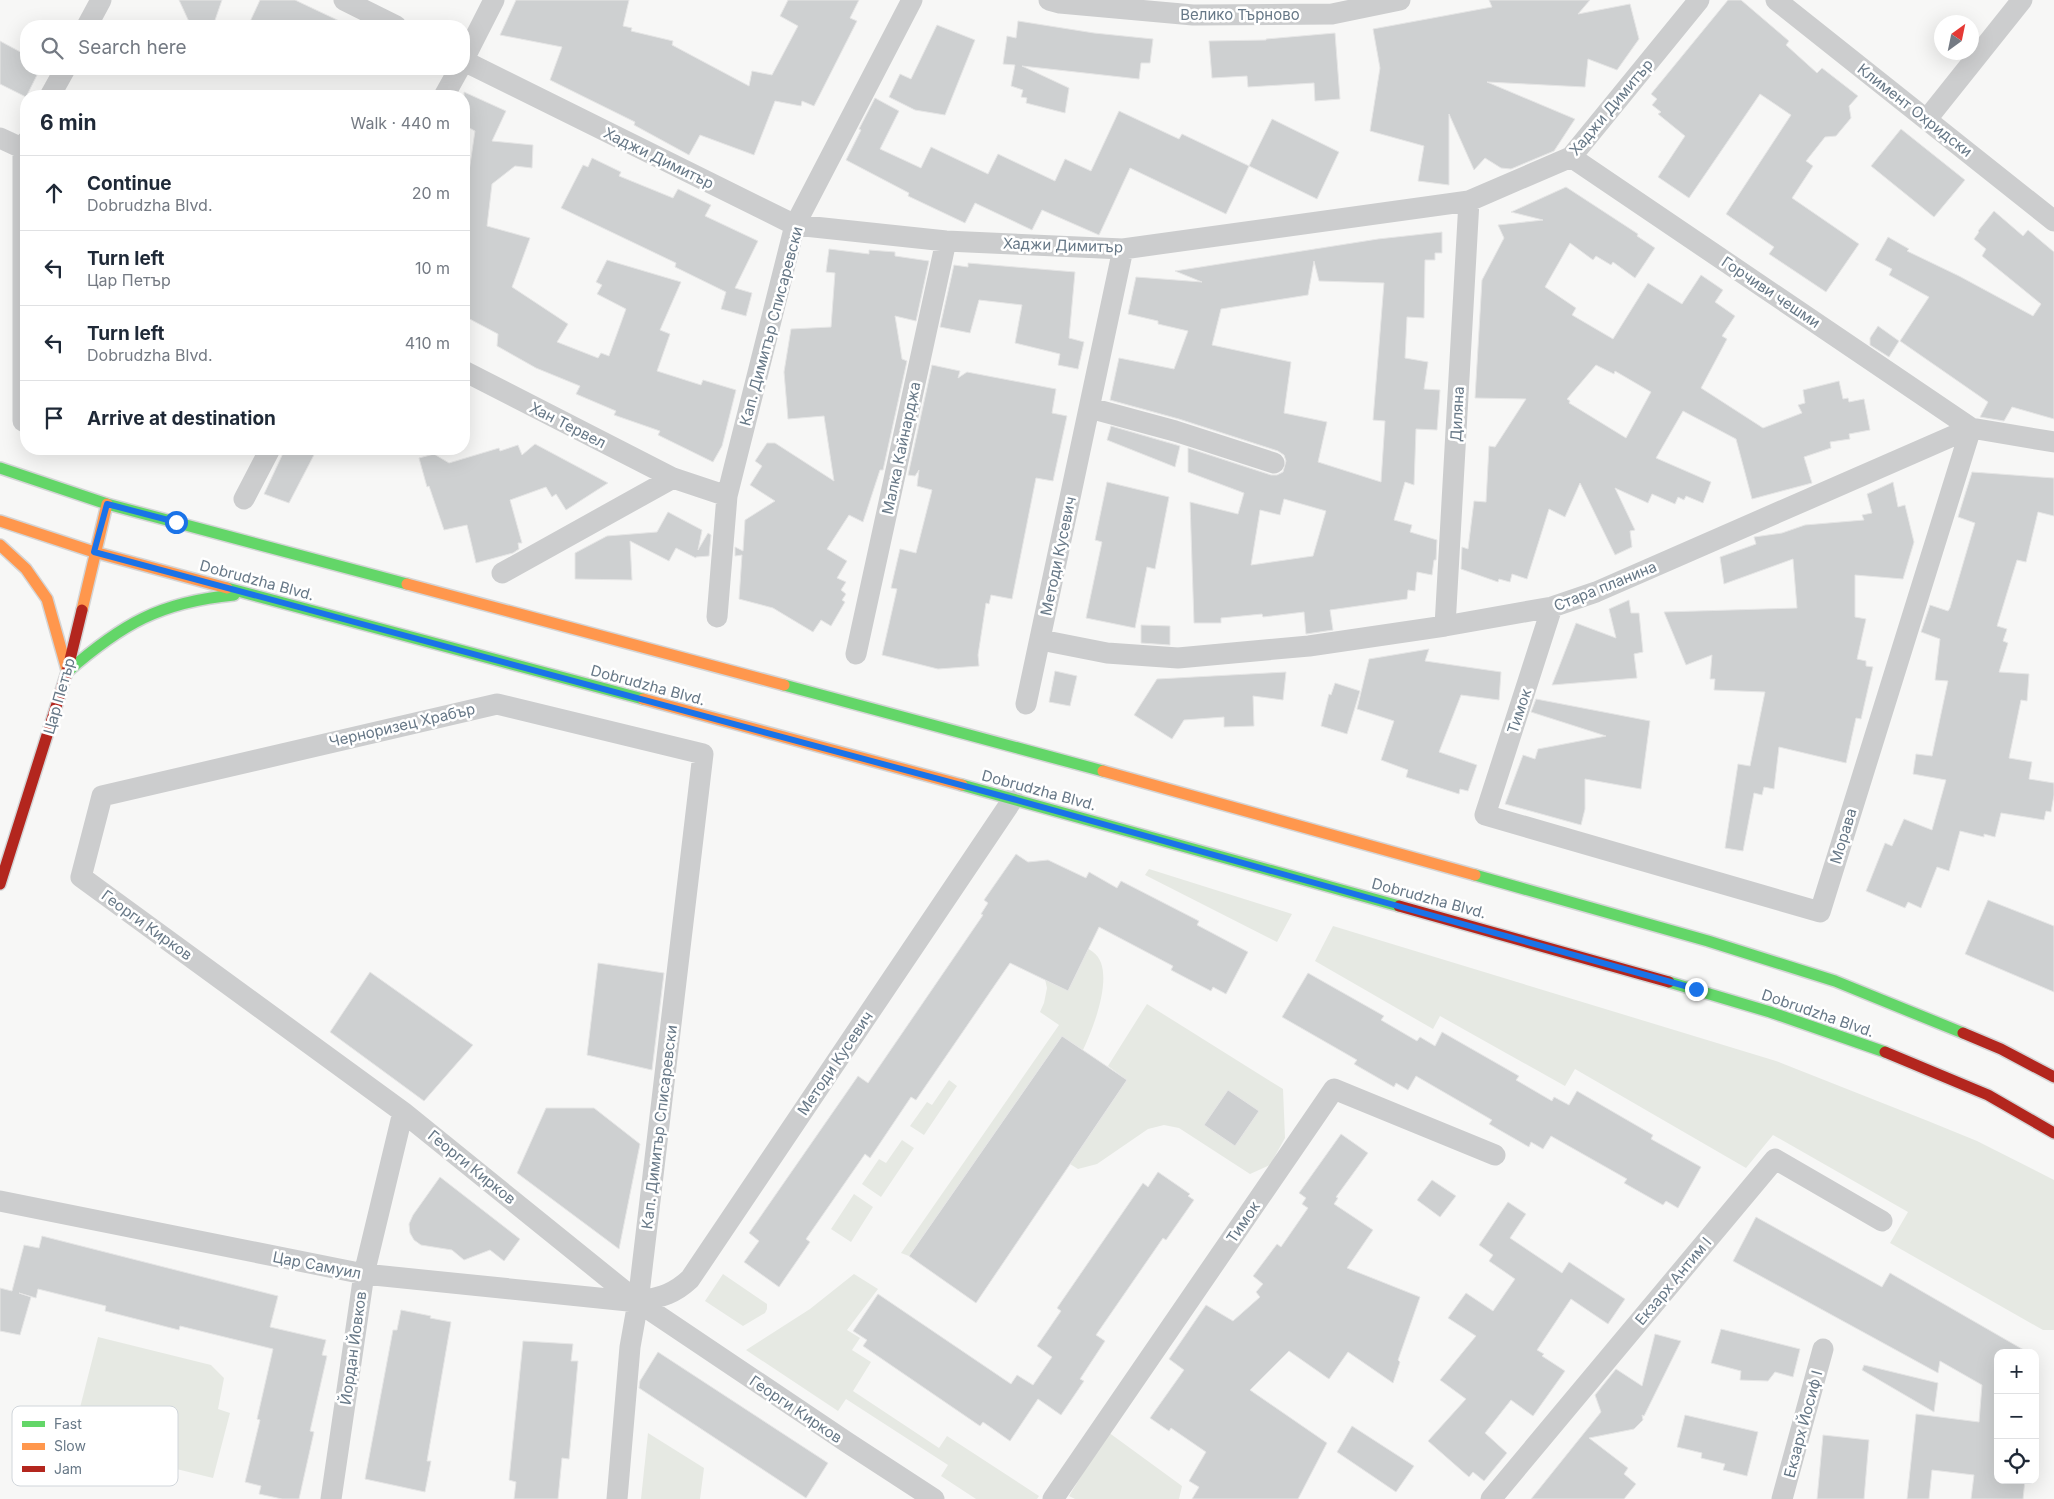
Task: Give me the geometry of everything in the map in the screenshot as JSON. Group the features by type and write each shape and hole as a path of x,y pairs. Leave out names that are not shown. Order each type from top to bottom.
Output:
{"main road":[{"path":"0,468 107,504 1018,747 1708,941 1836,982 2001,1049 2054,1077"},
{"name":"Цар Петър","path":"0,884 67,672 94,552 107,504"},
{"name":"Dobrudzha Blvd.","path":"0,521 94,552 1013,799 1558,949 1785,1016 1894,1055 1989,1096 2054,1133"},
{"path":"0,545 26,568 47,599 67,672 117,631 168,606 209,596 251,594"},
{"path":"2001,1049 2054,1064"}],"street":[{"path":"90,20 101,0"},
{"path":"344,0 384,20"},
{"path":"470,48 494,0"},
{"name":"Кап. Димитър Списаревски","path":"716,617 727,496 795,225 912,0"},
{"name":"Велико Търново","path":"1049,0 1060,3 1193,16 1332,14 1400,0"},
{"name":"Хаджи Димитър","path":"470,63 795,225 946,241 1123,249 1469,201 1571,157 1699,0"},
{"name":"Климент Охридски","path":"1776,0 2054,220"},
{"path":"1927,118 2022,0"},
{"path":"53,90 62,75"},
{"path":"447,90 455,75"},
{"path":"0,138 20,145"},
{"name":"Горчиви чешми","path":"1571,157 1971,428"},
{"name":"Диляна","path":"1445,626 1469,201"},
{"name":"Малка Кайнарджа","path":"856,654 946,241"},
{"name":"Методи Кусевич","path":"1026,704 1123,249"},
{"name":"Хан Тервел","path":"470,374 673,478 727,496"},
{"path":"1090,408 1175,431 1274,463"},
{"path":"1971,428 2054,442"},
{"name":"Стара планина","path":"1041,640 1107,653 1178,658 1309,646 1445,626 1552,607 1596,592 1971,428"},
{"name":"Морава","path":"1485,815 1820,912 1971,428"},
{"path":"244,499 267,455"},
{"path":"502,573 673,478"},
{"name":"Тимок","path":"1485,815 1552,607"},
{"name":"Черноризец Храбър","path":"102,796 497,704 703,754"},
{"name":"Кап. Димитър Списаревски","path":"618,1499 630,1347 638,1302 703,754"},
{"name":"Георги Кирков","path":"102,796 82,877 404,1112 638,1302 934,1499"},
{"name":"Методи Кусевич","path":"638,1302 666,1295 680,1289 690,1279 1013,799"},
{"name":"Тимок","path":"1053,1499 1334,1088 1495,1156"},
{"name":"Йордан Йовков","path":"331,1499 364,1274 404,1112"},
{"name":"Екзарх Антим I","path":"1491,1499 1775,1159 1882,1221"},
{"name":"Цар Самуил","path":"0,1201 364,1274 638,1302"},
{"name":"Екзарх Йосиф I","path":"1782,1499 1823,1349"}],"shaded area":[{"path":"1149,869 1292,914 1277,942 1145,875"},
{"path":"1333,926 1776,1061 1977,1141 2054,1180 2054,1330 2043,1330 1890,1243 1908,1212 1773,1135 1746,1168 1575,1069 1565,1086 1440,1016 1433,1029 1315,961"},
{"path":"1059,934 1093,952 1100,960 1103,972 1101,1000 1083,1050 1062,1036 909,1256 901,1253 1059,1025 1040,1012 1047,988 1045,979"},
{"path":"1147,1004 1283,1089 1285,1138 1270,1165 1250,1174 1179,1128 1164,1125 1148,1129 1097,1164 1078,1169 1070,1164 1127,1080 1108,1066"},
{"path":"949,1080 957,1086 924,1135 910,1126 927,1102 932,1105"},
{"path":"902,1140 914,1148 881,1197 862,1184 879,1159 886,1163"},
{"path":"854,1194 873,1207 851,1242 831,1229"},
{"path":"723,1274 767,1304 765,1313 743,1326 705,1301"},
{"path":"854,1274 878,1289 847,1330 860,1338 852,1350 871,1362 853,1391 939,1448 947,1436 1039,1496 1037,1499 976,1499 941,1476 948,1465 846,1399 838,1411 746,1350 810,1309"},
{"path":"98,1337 211,1365 224,1378 218,1409 230,1413 213,1478 178,1469 178,1406 80,1406"},
{"path":"1108,1432 1182,1486 1179,1499 1075,1499 1069,1496"},
{"path":"648,1433 704,1468 700,1499 641,1499"}],"building":[{"path":"179,0 222,0 215,20 188,20"},
{"path":"260,0 295,0 337,20 251,20"},
{"path":"516,0 629,0 623,26 632,28 631,31 673,41 672,45 749,86 752,71 772,75 798,26 780,16 788,0 859,0 850,18 857,21 814,106 802,101 801,106 775,101 754,155 700,135 689,155 634,125 635,122 550,80 562,47 500,35"},
{"path":"1489,0 1590,0 1578,14 1630,4 1639,39 1617,70 1588,59 1585,87 1487,82 1575,119 1554,151 1511,169 1501,168 1485,158 1474,170 1449,114 1449,185 1418,181 1424,146 1370,131 1380,68 1373,29 1492,7"},
{"path":"1728,0 1741,0 1789,41 1786,45 1817,73 1822,68 1858,96 1849,106 1851,118 1836,136 1825,137 1806,161 1813,166 1792,198 1859,244 1826,292 1769,254 1774,247 1726,214 1791,115 1760,94 1689,198 1658,177 1685,136 1658,114 1661,112 1652,105 1657,99 1651,94"},
{"path":"1018,21 1094,33 1153,39 1150,63 1141,63 1139,79 1022,66 1069,88 1065,113 1026,103 1027,98 1021,97 1023,90 1011,86 1015,65 1003,64 1007,36 1016,38"},
{"path":"937,25 975,40 945,115 915,110 889,97 900,74 911,79"},
{"path":"1335,33 1340,99 1315,101 1314,83 1248,87 1247,76 1212,78 1209,41 1266,40"},
{"path":"0,41 20,52 20,75 37,75 30,90 20,90 20,94 0,84"},
{"path":"470,95 506,111 492,141 533,145 532,168 515,166 492,184 487,226 530,238 512,287 568,324 557,342 598,358 601,353 609,356 626,309 597,294 602,285 596,282 607,260 681,282 660,330 670,334 657,371 701,385 703,380 736,390 722,446 713,462 658,435 660,431 614,415 616,411 576,394 580,386 536,368 497,346 498,334 470,319 470,165 475,131 470,128"},
{"path":"875,98 899,111 880,149 921,168 931,147 988,174 998,154 1055,181 1065,159 1091,171 1119,111 1179,139 1182,134 1249,166 1226,214 1130,168 1099,235 1042,210 1032,230 975,203 965,223 908,196 909,193 846,160"},
{"path":"1272,119 1339,152 1317,199 1249,166"},
{"path":"1901,129 1965,180 1934,217 1871,166"},
{"path":"592,158 621,172 619,176 673,198 678,189 711,205 705,216 758,241 735,288 752,293 746,316 721,309 726,292 675,267 676,263 561,208 583,165 588,167"},
{"path":"1566,187 1638,234 1637,236 1655,248 1635,278 1613,262 1611,265 1596,256 1593,260 1570,243 1545,287 1576,308 1572,315 1613,339 1648,283 1682,304 1701,275 1723,290 1715,302 1735,316 1722,336 1727,339 1701,388 1763,428 1802,413 1798,405 1805,403 1803,390 1839,381 1843,399 1848,398 1849,402 1864,399 1870,430 1849,434 1850,439 1830,442 1831,448 1804,457 1812,483 1752,499 1736,439 1683,411 1656,458 1711,482 1703,503 1686,496 1684,500 1678,497 1675,504 1652,494 1648,503 1615,488 1635,530 1630,531 1632,547 1615,555 1580,483 1565,517 1549,509 1527,579 1512,574 1510,582 1499,579 1498,582 1461,569 1462,547 1468,549 1474,501 1486,502 1489,446 1495,447 1526,399 1475,398 1482,280 1504,238 1498,225 1543,220 1511,212","holes":["1596,365 1614,374 1615,371 1651,392 1626,438 1569,403 1570,401 1567,399"]},
{"path":"1994,211 2023,236 2028,230 2054,252 2054,419 2012,407 2004,421 1980,417 1988,402 1900,341 1929,297 1889,275 1892,269 1875,260 1888,237 1909,249 1907,251 1959,276 2033,316 2041,304 1982,256 1986,249 1974,239"},
{"path":"1442,232 1442,253 1435,253 1435,260 1425,260 1424,318 1407,317 1405,358 1428,362 1424,389 1440,390 1437,430 1416,429 1414,485 1405,482 1394,520 1412,525 1410,532 1437,540 1436,560 1434,560 1432,575 1417,572 1415,591 1408,590 1407,599 1330,610 1333,630 1306,634 1304,612 1263,617 1262,614 1221,618 1221,623 1194,623 1190,502 1238,514 1244,493 1188,472 1188,448 1271,475 1283,472 1286,461 1284,455 1278,451 1179,419 1110,400 1119,358 1174,369 1188,331 1128,314 1136,277 1202,282 1175,271 1378,239","holes":["1314,261 1319,281 1384,283 1373,420 1385,421 1381,482 1318,462 1327,422 1284,413 1291,362 1212,345 1221,309 1308,295","1284,499 1326,511 1313,556 1251,565 1260,510 1280,515"]},
{"path":"829,249 869,254 869,250 895,252 895,256 929,261 916,321 895,316 902,359 907,361 883,470 880,470 863,522 849,515 827,549 847,561 837,578 846,582 841,590 846,594 842,600 845,602 831,626 821,620 813,632 773,608 739,599 742,555 735,556 735,547 743,551 745,520 775,501 750,485 762,466 755,461 767,443 775,443 834,481 824,416 788,419 784,372 791,329 831,327 835,273 826,272"},
{"path":"968,263 1075,272 1069,338 1084,342 1078,369 1058,365 1060,354 1015,343 1022,305 979,300 970,333 940,327 954,265 968,267"},
{"path":"1878,326 1899,341 1889,357 1870,345 1870,338"},
{"path":"932,365 960,371 958,378 967,372 1056,389 1052,413 1067,416 1053,481 1036,478 1012,599 991,595 989,604 986,603 978,655 979,666 938,669 882,655 897,589 891,588 900,549 916,553 932,490 917,486 919,470 915,476 908,475"},
{"path":"1111,426 1180,446 1175,467 1107,440"},
{"path":"535,444 608,483 566,510 556,494 552,497 546,487 510,500 522,543 518,543 519,549 513,553 476,563 467,525 444,530 429,486 427,487 419,458 436,455 449,463 499,448 500,451 518,445 522,455"},
{"path":"282,455 314,455 289,503 264,494"},
{"path":"1972,472 2054,478 2054,516 2038,512 2026,562 2017,560 1997,626 2007,629 2003,641 2008,643 1999,672 2029,674 2027,701 2021,700 2009,758 2032,762 2029,779 2054,783 2054,795 2051,812 2046,811 2044,820 2001,813 1995,837 1984,834 1984,837 1960,831 1949,871 1937,867 1921,908 1908,902 1905,908 1866,891 1885,843 1892,846 1904,819 1932,830 1946,780 1913,774 1916,754 1932,756 1948,681 1935,680 1940,639 1921,632 1930,605 1948,611 1950,608 1975,523 1958,517"},
{"path":"1107,482 1169,497 1155,569 1147,567 1135,628 1086,618 1102,542 1095,540"},
{"path":"1893,482 1898,507 1905,505 1914,542 1903,579 1855,575 1855,617 1866,619 1857,659 1866,661 1866,666 1873,667 1861,719 1856,718 1846,763 1779,747 1774,789 1764,787 1762,795 1754,793 1743,851 1725,848 1738,764 1750,766 1765,692 1714,690 1715,679 1710,679 1712,655 1686,665 1664,612 1797,608 1793,559 1724,584 1720,557 1756,544 1754,537 1782,533 1805,525 1864,520 1862,515 1872,513 1867,494"},
{"path":"668,512 702,530 698,550 708,533 711,535 709,556 696,558 676,548 669,561 630,541 632,580 575,579 575,553 607,536 657,532"},
{"path":"1629,600 1631,613 1639,613 1643,652 1634,654 1637,678 1552,685 1576,623 1616,638 1609,609"},
{"path":"1141,625 1170,626 1170,645 1141,643"},
{"path":"1429,649 1425,661 1501,672 1499,700 1461,695 1439,752 1477,765 1468,791 1460,789 1459,794 1406,777 1408,770 1381,760 1394,721 1357,709 1369,659"},
{"path":"1055,671 1077,676 1070,706 1049,702"},
{"path":"1286,672 1283,700 1253,696 1254,726 1224,727 1224,717 1184,720 1172,739 1134,715 1157,679"},
{"path":"1335,683 1360,691 1347,734 1321,726 1329,694 1331,695"},
{"path":"1536,699 1650,721 1641,789 1585,779 1585,809 1581,825 1505,804 1523,755 1535,759 1538,749 1606,736 1531,712"},
{"path":"1016,854 1028,862 1048,860 1086,878 1089,872 1117,888 1121,881 1199,921 1197,925 1248,952 1226,994 1213,987 1211,991 1171,970 1173,966 1099,927 1068,991 1010,963 916,1100 911,1097 870,1158 865,1154 806,1239 810,1242 779,1287 744,1262 759,1241 749,1233 858,1076 868,1083 983,915 981,914 988,903 984,900"},
{"path":"1988,900 2054,926 2054,992 1965,954"},
{"path":"598,963 664,973 652,1070 587,1055"},
{"path":"370,972 473,1045 424,1101 330,1032"},
{"path":"1308,973 1384,1016 1381,1020 1417,1041 1420,1037 1435,1046 1442,1032 1519,1076 1516,1080 1552,1101 1554,1097 1569,1105 1577,1091 1653,1135 1651,1139 1701,1167 1678,1208 1666,1201 1663,1205 1624,1183 1627,1179 1551,1136 1543,1149 1531,1142 1529,1147 1489,1124 1492,1120 1416,1076 1408,1090 1396,1083 1394,1087 1354,1064 1357,1060 1282,1017"},
{"path":"1062,1036 1127,1080 976,1303 909,1256"},
{"path":"1228,1090 1259,1111 1235,1146 1204,1125"},
{"path":"546,1108 594,1108 640,1144 619,1249 517,1173"},
{"path":"1341,1134 1368,1153 1336,1197 1338,1198 1334,1204 1373,1230 1347,1268 1420,1297 1398,1360 1400,1362 1393,1383 1348,1352 1329,1379 1289,1351 1250,1390 1327,1443 1298,1499 1192,1499 1199,1487 1189,1481 1206,1452 1171,1428 1169,1431 1150,1418 1184,1370 1169,1359 1206,1305 1233,1321 1260,1297 1256,1292 1263,1284 1253,1276 1277,1244 1281,1247 1308,1208 1302,1204 1306,1198 1299,1193"},
{"path":"1158,1172 1190,1194 1188,1196 1194,1200 1166,1240 1163,1238 1096,1335 1105,1341 1080,1379 1084,1381 1061,1415 1038,1399 1010,1441 983,1422 980,1426 863,1346 867,1340 853,1331 878,1294 1011,1384 1017,1375 1033,1385 1052,1357 1037,1346 1061,1311 1057,1308 1143,1183 1148,1187"},
{"path":"440,1177 520,1239 504,1261 490,1250 464,1260 452,1250 421,1245 414,1240 410,1233 409,1224 413,1215"},
{"path":"1432,1180 1456,1196 1440,1217 1417,1200"},
{"path":"1508,1202 1526,1214 1510,1238 1562,1273 1569,1262 1625,1299 1608,1324 1571,1299 1537,1350 1544,1354 1542,1356 1565,1371 1533,1416 1511,1400 1485,1433 1507,1453 1484,1481 1473,1472 1469,1477 1428,1441 1466,1399 1440,1380 1476,1336 1448,1318 1466,1293 1493,1311 1515,1279 1489,1261 1493,1255 1479,1245"},
{"path":"1756,1217 1882,1287 1890,1273 2022,1349 1994,1349 1994,1484 2025,1484 2023,1499 1971,1499 1974,1475 1932,1470 1929,1499 1907,1499 1916,1414 1979,1422 1982,1385 1940,1361 1938,1373 1733,1261"},
{"path":"42,1236 278,1296 270,1327 326,1340 322,1355 327,1356 310,1431 314,1432 299,1499 282,1499 259,1494 261,1486 245,1482 260,1420 257,1419 273,1349 180,1326 179,1330 105,1311 106,1306 38,1289 36,1298 19,1293 31,1297 20,1335 0,1331 0,1288 12,1291 24,1245 39,1248"},
{"path":"401,1310 451,1322 427,1461 431,1461 425,1492 365,1479 393,1330 397,1330"},
{"path":"1721,1329 1800,1349 1793,1377 1775,1372 1768,1381 1740,1380 1741,1371 1711,1363"},
{"path":"1655,1334 1681,1341 1644,1416 1642,1415 1643,1420 1634,1429 1589,1438 1628,1468 1624,1474 1636,1484 1624,1499 1531,1499 1601,1412 1595,1395 1616,1369 1642,1386"},
{"path":"523,1341 573,1344 571,1361 578,1361 569,1459 562,1458 558,1499 514,1499 516,1482 509,1480"},
{"path":"658,1352 828,1463 806,1498 639,1388 640,1381"},
{"path":"1864,1365 1938,1383 1934,1412 1862,1370"},
{"path":"1685,1415 1758,1432 1747,1476 1723,1470 1725,1464 1701,1458 1702,1453 1677,1447"},
{"path":"1352,1426 1414,1466 1396,1492 1337,1452"},
{"path":"1823,1435 1869,1440 1864,1499 1817,1499"}],"traffic: fast":[{"path":"0,468 107,504 407,584"},
{"path":"227,588 643,699"},
{"path":"67,672 124,628 143,618 184,603 234,595"},
{"path":"784,685 1103,771"},
{"path":"962,785 1399,906"},
{"path":"1475,875 1708,941 1835,981 1963,1033"},
{"path":"1669,982 1770,1012 1885,1052"}],"traffic: slow":[{"path":"82,610 107,504"},
{"path":"0,521 94,552 227,588"},
{"path":"0,545 26,569 47,599 67,670"},
{"path":"407,584 784,685"},
{"path":"643,699 962,785"},
{"path":"1103,771 1475,875"}],"traffic: jam":[{"path":"0,884 67,672 82,610"},
{"path":"1399,906 1669,982"},
{"path":"1963,1033 2001,1049 2054,1077"},
{"path":"1885,1052 1988,1095 2054,1133"}],"route":[{"path":"176,522 107,504 94,552 1013,799 1696,989"}]}
